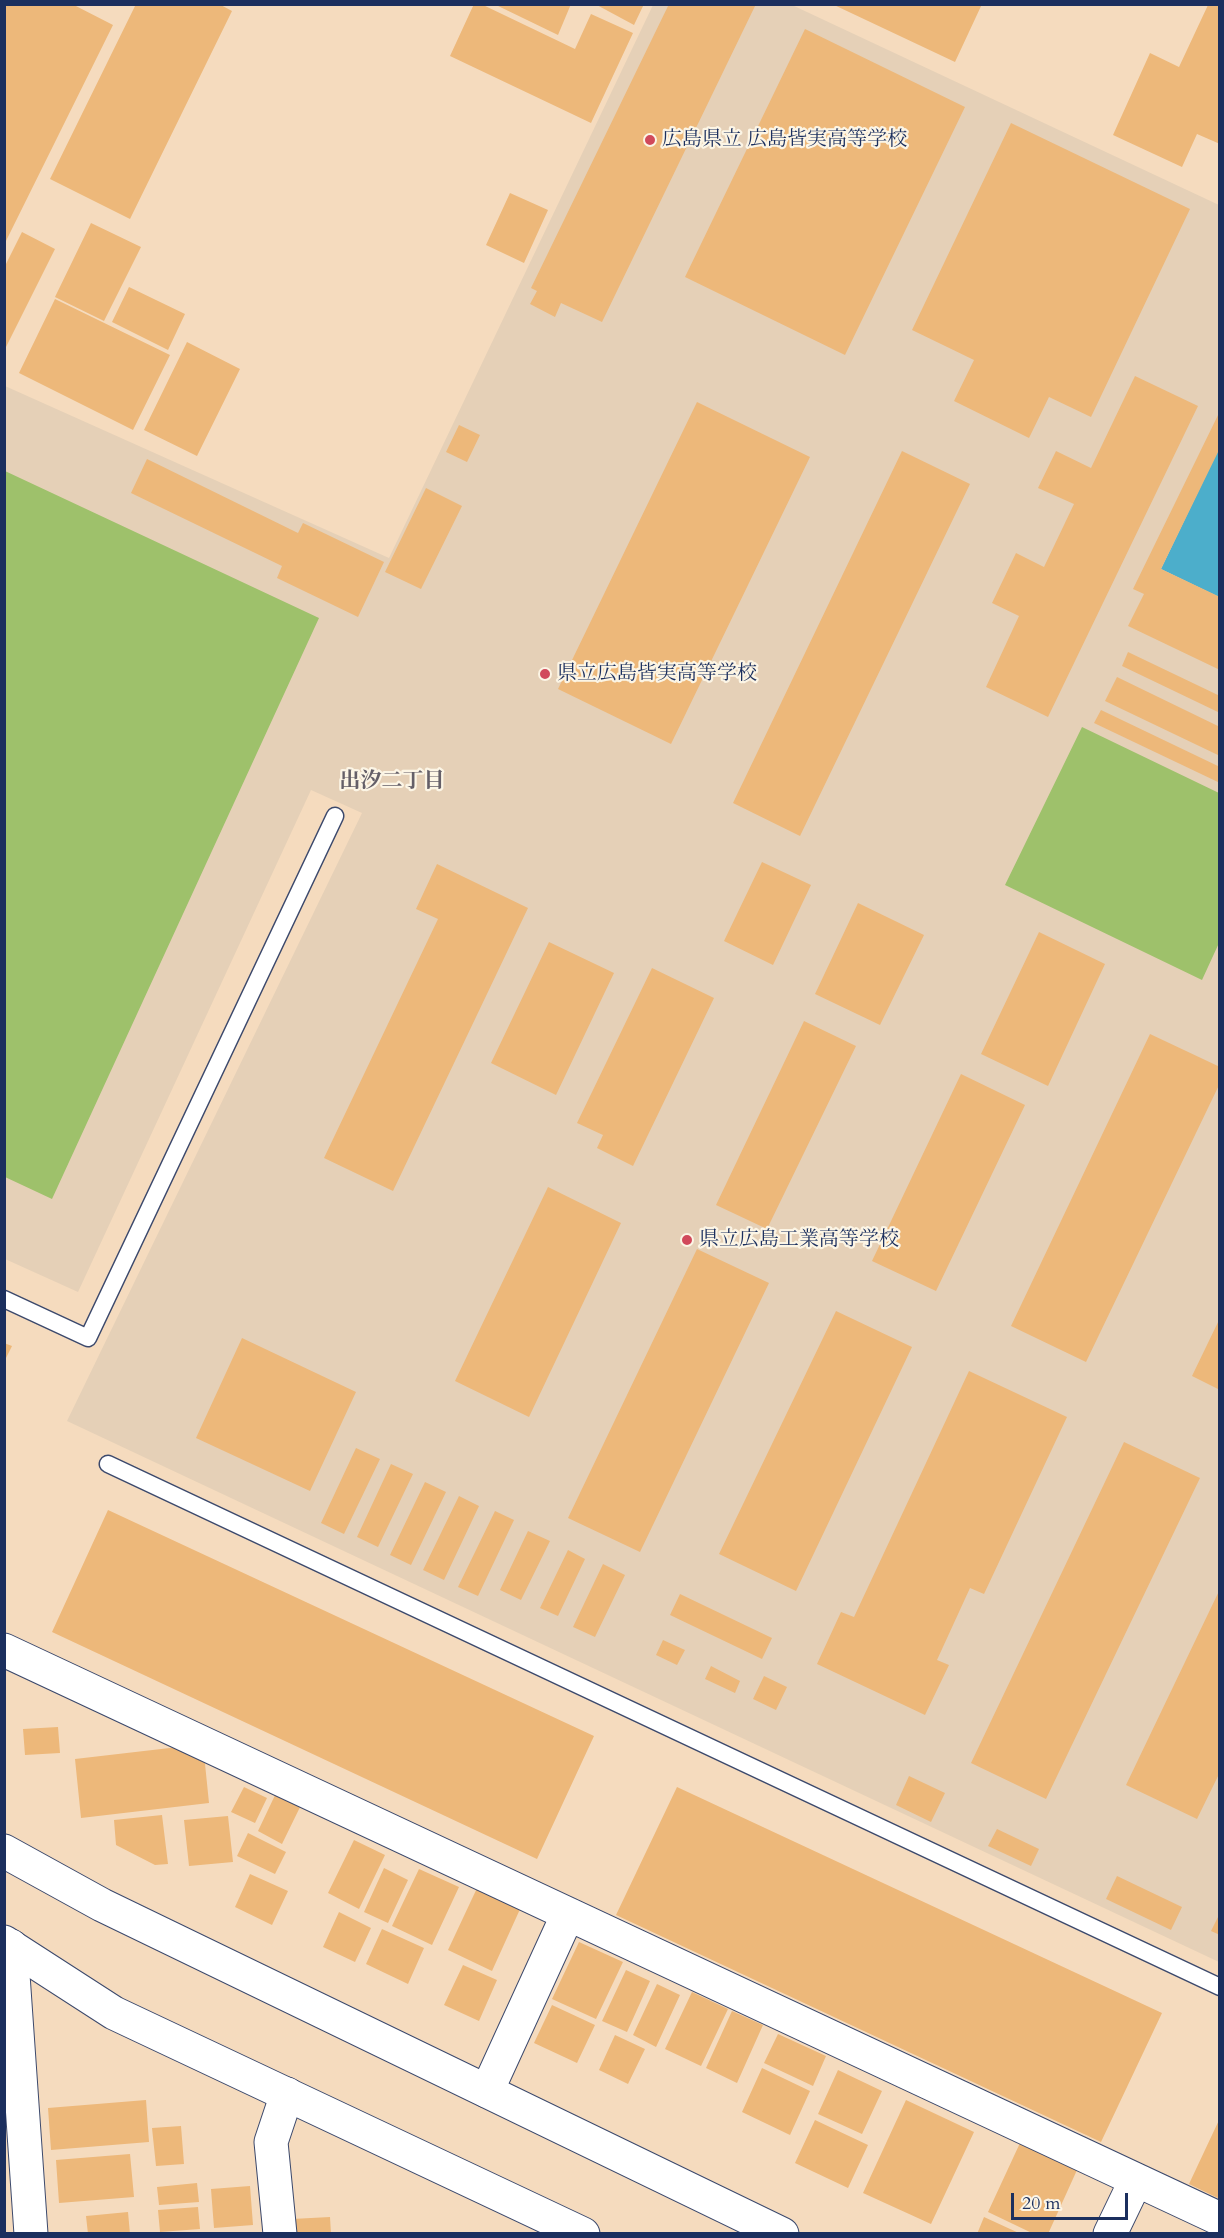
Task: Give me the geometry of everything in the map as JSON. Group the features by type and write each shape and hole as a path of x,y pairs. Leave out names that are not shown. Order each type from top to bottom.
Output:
{"street":[{"path":"4,1650 1220,2219"},
{"path":"4,1851 102,1905 782,2234"},
{"path":"487,2091 568,1914"},
{"path":"8,1944 114,2013 287,2094 566,2230"},
{"path":"8,1944 31,2234"},
{"path":"280,2234 271,2142 287,2094"},
{"path":"1110,2234 1136,2180"}],"lane":[{"path":"4,1299 88,1338 335,816"},
{"path":"108,1464 1220,1987"}],"shaded area":[{"path":"653,5 792,5 1219,205 1219,1962 67,1421 362,813 311,790 78,1292 5,1259 5,386 389,558"}],"green space":[{"path":"5,471 319,618 52,1199 5,1177"},
{"path":"1082,727 1219,793 1219,943 1202,980 1005,885"}],"water":[{"path":"1219,448 1219,597 1161,569"}],"building":[{"path":"4,4 72,4 113,25 4,245"},
{"path":"136,4 219,4 232,11 130,219 50,179"},
{"path":"474,4 481,4 575,49 591,14 633,33 591,123 450,56"},
{"path":"494,4 571,4 558,35"},
{"path":"595,4 644,4 634,25"},
{"path":"669,4 756,4 602,322 561,303 555,317 530,304 537,291 531,288"},
{"path":"832,4 982,4 955,62"},
{"path":"1208,5 1220,5 1220,144 1197,134 1182,167 1113,135 1150,53 1179,67"},
{"path":"805,29 965,107 845,355 685,277"},
{"path":"1011,123 1190,209 1091,417 1049,397 1029,438 954,401 974,360 912,330"},
{"path":"510,193 548,210 524,263 486,245"},
{"path":"91,223 141,247 104,321 55,297"},
{"path":"22,232 55,249 4,351 4,268"},
{"path":"129,287 185,314 168,350 112,322"},
{"path":"55,299 170,355 133,430 19,373"},
{"path":"187,342 240,369 197,456 144,430"},
{"path":"1135,376 1198,406 1048,717 986,687 1019,616 992,603 1016,553 1044,567 1074,504 1038,488 1056,451 1091,468"},
{"path":"697,402 810,457 671,744 558,689"},
{"path":"1220,411 1220,448 1161,569 1220,597 1220,670 1128,626 1144,594 1133,589"},
{"path":"459,425 480,435 467,462 446,452"},
{"path":"902,451 970,484 800,836 733,803"},
{"path":"147,459 298,533 303,523 384,562 358,617 277,578 282,566 131,493"},
{"path":"426,488 462,506 421,589 385,572"},
{"path":"1128,652 1220,696 1220,713 1122,666"},
{"path":"1117,677 1220,727 1220,756 1105,701"},
{"path":"1101,710 1220,767 1220,783 1094,723"},
{"path":"762,862 811,885 773,965 724,941"},
{"path":"437,864 528,908 393,1191 324,1158 438,919 416,909"},
{"path":"858,903 924,935 880,1025 815,994"},
{"path":"1039,932 1105,964 1048,1086 981,1054"},
{"path":"549,942 614,973 556,1095 491,1063"},
{"path":"652,968 714,998 633,1166 597,1148 603,1135 577,1123"},
{"path":"804,1021 856,1046 767,1229 716,1205"},
{"path":"1150,1034 1220,1067 1220,1083 1086,1362 1011,1326"},
{"path":"961,1074 1025,1105 936,1291 872,1261"},
{"path":"548,1187 621,1223 529,1417 455,1381"},
{"path":"697,1249 769,1283 640,1552 568,1518"},
{"path":"836,1311 912,1347 796,1591 719,1554"},
{"path":"1220,1318 1220,1390 1192,1376"},
{"path":"242,1338 356,1392 310,1491 196,1438"},
{"path":"4,1343 12,1346 4,1362"},
{"path":"969,1371 1067,1417 984,1594 970,1588 937,1660 949,1665 925,1715 817,1664 841,1612 854,1617"},
{"path":"1124,1442 1200,1478 1046,1799 971,1763"},
{"path":"356,1448 380,1459 344,1534 321,1523"},
{"path":"391,1464 413,1474 378,1547 357,1537"},
{"path":"425,1482 446,1492 411,1565 390,1555"},
{"path":"459,1496 479,1506 444,1580 423,1570"},
{"path":"108,1510 594,1736 537,1859 52,1632"},
{"path":"495,1511 514,1520 478,1596 458,1587"},
{"path":"528,1531 550,1541 521,1600 500,1590"},
{"path":"568,1550 585,1559 558,1616 540,1608"},
{"path":"603,1564 625,1575 595,1637 573,1627"},
{"path":"1220,1589 1220,1772 1197,1819 1126,1785"},
{"path":"680,1594 772,1638 762,1659 670,1615"},
{"path":"663,1640 685,1650 677,1665 656,1655"},
{"path":"711,1666 740,1681 735,1693 705,1679"},
{"path":"764,1676 787,1687 776,1710 753,1699"},
{"path":"58,1727 60,1753 25,1755 23,1729"},
{"path":"187,1746 204,1754 209,1803 81,1818 75,1759"},
{"path":"909,1776 945,1793 931,1822 896,1805"},
{"path":"244,1787 267,1798 255,1823 231,1812"},
{"path":"677,1787 1162,2013 1101,2142 616,1915"},
{"path":"277,1791 302,1803 282,1844 258,1831"},
{"path":"162,1815 168,1864 155,1865 116,1845 114,1820"},
{"path":"228,1816 233,1862 189,1866 184,1820"},
{"path":"997,1829 1039,1849 1031,1866 988,1846"},
{"path":"248,1833 286,1852 275,1874 237,1856"},
{"path":"354,1840 385,1855 359,1909 328,1893"},
{"path":"384,1868 408,1880 388,1923 364,1912"},
{"path":"419,1869 459,1887 432,1945 392,1926"},
{"path":"250,1874 288,1891 272,1925 235,1907"},
{"path":"1117,1876 1182,1907 1171,1930 1106,1899"},
{"path":"478,1886 521,1907 492,1971 448,1950"},
{"path":"339,1912 371,1928 355,1962 323,1947"},
{"path":"1220,1913 1220,1935 1211,1931"},
{"path":"382,1929 424,1948 408,1984 366,1964"},
{"path":"579,1942 623,1962 596,2019 552,1999"},
{"path":"463,1965 497,1980 479,2021 444,2005"},
{"path":"626,1970 650,1981 627,2032 602,2021"},
{"path":"657,1984 680,1995 656,2047 633,2035"},
{"path":"692,1992 728,2009 701,2066 665,2049"},
{"path":"552,2005 595,2025 577,2063 534,2043"},
{"path":"732,2011 763,2025 737,2083 706,2068"},
{"path":"778,2034 826,2056 813,2086 764,2063"},
{"path":"615,2035 645,2049 628,2084 599,2070"},
{"path":"762,2068 810,2091 790,2135 742,2112"},
{"path":"838,2070 882,2091 862,2134 818,2114"},
{"path":"146,2100 149,2142 51,2150 48,2108"},
{"path":"906,2100 974,2132 931,2224 863,2193"},
{"path":"1220,2118 1220,2199 1189,2184"},
{"path":"815,2120 868,2145 848,2188 795,2163"},
{"path":"181,2126 184,2164 156,2166 152,2128"},
{"path":"1020,2143 1077,2170 1048,2234 1034,2234 988,2212"},
{"path":"130,2154 134,2197 59,2203 56,2160"},
{"path":"197,2183 199,2202 159,2205 157,2187"},
{"path":"250,2186 253,2225 214,2228 211,2189"},
{"path":"198,2207 200,2229 160,2232 158,2210"},
{"path":"128,2212 130,2234 88,2234 86,2216"},
{"path":"330,2217 331,2234 293,2234 292,2219"},
{"path":"984,2217 1021,2234 977,2234"}],"place":[{"name":"広島県立 広島皆実高等学校","path":"650,140"},
{"name":"県立広島皆実高等学校","path":"545,674"},
{"name":"県立広島工業高等学校","path":"687,1240"}],"district":[{"name":"出汐二丁目","path":"392,782"}]}
